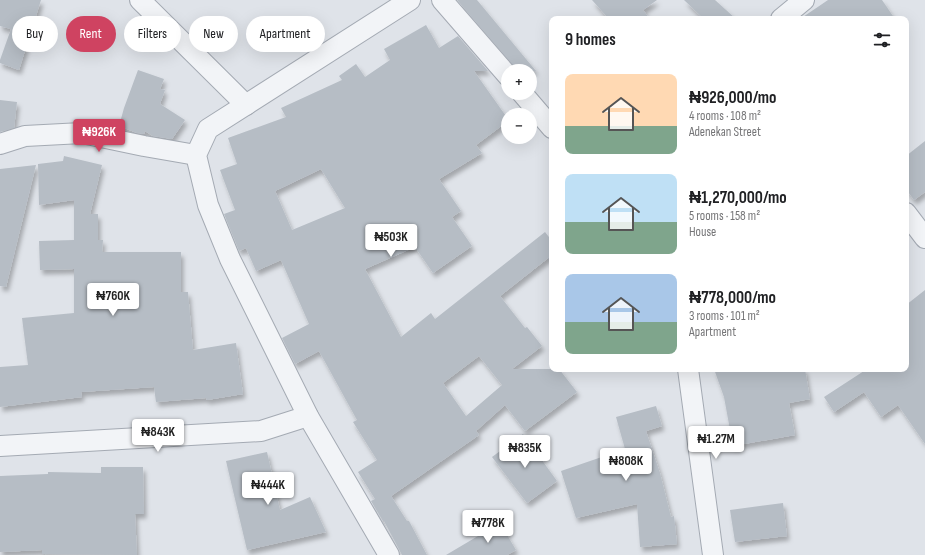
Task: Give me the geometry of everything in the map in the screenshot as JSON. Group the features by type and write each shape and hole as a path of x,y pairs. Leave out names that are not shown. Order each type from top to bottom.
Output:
{"street":[{"path":"140,0 246,105"},
{"path":"389,555 308,416 230,259 208,205 196,155 208,129 410,0"},
{"path":"442,0 501,68"},
{"path":"785,16 804,0"},
{"path":"528,100 549,124"},
{"path":"0,144 25,136 82,133 196,155"},
{"path":"909,217 925,238"},
{"path":"688,372 712,555"},
{"path":"0,446 261,431 308,416"}],"building":[{"path":"0,0 41,0 36,16 12,16 12,52 25,52 19,70 0,63 11,29 0,26"},
{"path":"457,0 477,0 530,64 512,64"},
{"path":"592,0 657,0 643,10 648,16 606,16"},
{"path":"684,0 715,0 733,16 701,16"},
{"path":"828,0 882,0 893,16 804,16"},
{"path":"426,25 439,48 458,36 488,71 474,71 501,109 501,126 476,145 482,153 439,179 461,211 452,217 472,246 433,273 415,247 365,269 401,337 431,313 435,319 545,232 549,237 549,257 500,296 525,328 527,327 542,346 512,369 549,369 549,372 561,372 577,392 525,431 505,405 476,431 479,435 391,496 407,521 409,521 427,555 402,555 384,521 371,501 375,499 358,472 377,460 353,422 357,420 319,351 295,364 282,338 309,324 281,260 256,271 246,248 239,251 224,214 235,210 220,170 237,164 228,138 286,117 281,108 342,80 339,76 356,64 365,77 390,60 384,49","holes":["321,169 345,208 292,230 275,191","479,356 502,385 466,416 443,383"]},
{"path":"138,70 164,79 160,89 165,90 160,104 185,120 172,139 153,136 145,131 144,134 137,133 119,126"},
{"path":"0,100 17,102 14,128 0,132"},
{"path":"925,141 925,192 914,200 909,193 909,154"},
{"path":"64,156 102,165 90,214 98,214 98,240 103,240 102,252 181,252 181,292 188,292 193,350 236,343 243,394 207,400 206,398 156,402 154,387 81,392 82,397 0,407 0,367 28,365 22,318 74,313 74,269 40,270 39,241 74,240 74,200 39,205 38,164 63,161"},
{"path":"36,165 6,287 0,286 0,169"},
{"path":"925,290 925,444 898,405 881,417 864,392 834,412 824,397 862,372 909,372 909,303"},
{"path":"715,372 806,372 810,399 789,403 795,435 733,446 724,397"},
{"path":"656,406 662,426 646,431 660,473 671,517 674,516 677,544 640,547 637,504 576,518 561,471 625,449 616,417"},
{"path":"523,434 557,481 527,503 492,457"},
{"path":"267,452 280,510 310,497 326,532 247,550 226,461"},
{"path":"101,467 143,467 144,514 135,514 137,555 42,554 42,550 0,552 0,476 48,474 48,472 101,473"},
{"path":"783,503 787,536 735,542 730,510"},
{"path":"500,523 516,550 507,555 446,555"}]}
